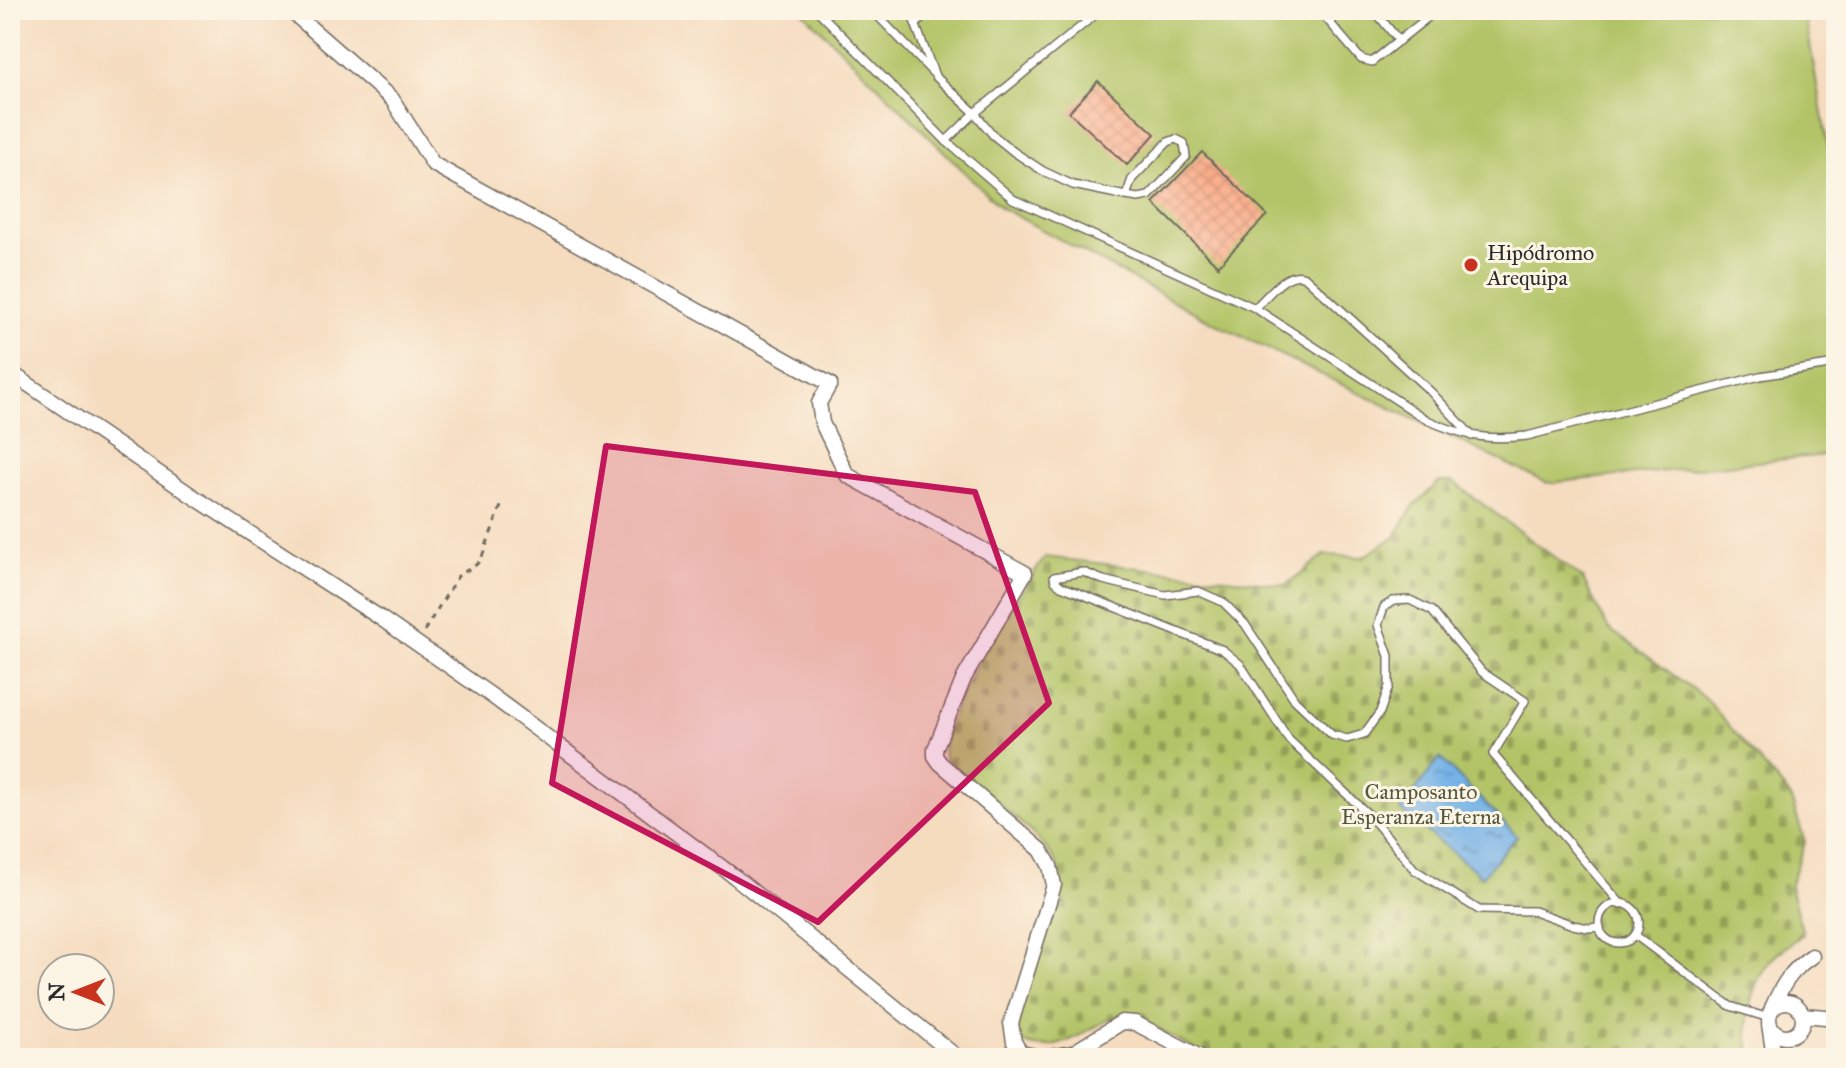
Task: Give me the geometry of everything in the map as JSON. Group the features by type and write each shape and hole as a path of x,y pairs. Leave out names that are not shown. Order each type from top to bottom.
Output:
{"street":[{"path":"290,10 392,99 433,164 830,384 819,403 822,423 847,475 1025,573 964,678 935,749 940,763 1041,850 1050,866 1054,885 1011,1023 1014,1042 1021,1053 1044,1058 1073,1053 1122,1022 1135,1023 1202,1058"},
{"path":"10,372 492,696 735,877 958,1058"},
{"path":"1774,1058 1769,1018 1786,979 1798,965 1812,956"},
{"path":"1788,1002 1798,1006 1803,1015 1802,1027 1788,1037 1776,1034 1769,1018 1777,1004 1788,1002"},
{"path":"1803,1015 1836,1018"}],"lane":[{"path":"817,10 946,141 1013,199 1255,308 1427,420 1474,438 1502,440 1527,436 1760,376 1836,364"},
{"path":"872,10 993,135 1043,171 1073,185 1126,196 1138,198 1149,196 1186,157 1184,143 1176,139 1168,142 1132,179 1126,196"},
{"path":"910,10 935,76"},
{"path":"917,23 932,10"},
{"path":"946,141 975,113 1101,10"},
{"path":"1319,10 1367,62 1378,58 1434,11"},
{"path":"1374,10 1399,41"},
{"path":"1834,10 1836,17"},
{"path":"1255,308 1291,275 1301,275 1431,392 1474,438"},
{"path":"1600,927 1573,925 1534,911 1479,910 1441,888 1415,870 1371,817 1289,740 1240,664 1223,650 1061,586 1054,577 1061,573 1083,572 1165,595 1198,591 1223,602 1245,624 1295,700 1332,735 1347,739 1364,734 1380,712 1389,686 1389,656 1378,625 1384,607 1393,601 1410,600 1432,611 1482,672 1525,701 1493,754 1621,904"},
{"path":"1621,904 1629,906 1638,916 1639,923 1635,935 1624,942 1612,941 1600,927 1606,909 1621,904"},
{"path":"1635,935 1730,1006 1769,1018"}],"path":[{"path":"405,636 421,634 430,625 458,576 477,564 501,506"}],"highlighted area":[{"path":"606,446 975,492 1049,703 818,922 552,783"}],"green space":[{"name":"Hipódromo Arequipa","path":"801,10 1804,10 1836,194 1836,454 1547,483 1212,322 1000,207"},
{"name":"Camposanto Esperanza Eterna","path":"1439,482 1453,482 1582,578 1608,628 1704,697 1790,796 1805,842 1790,887 1803,934 1769,962 1756,983 1748,1021 1752,1058 1210,1058 1134,1016 1108,1020 1066,1042 1050,1046 1034,1046 1016,1039 1014,1024 1057,899 1059,871 1049,851 1037,838 944,758 945,739 965,686 1045,557 1286,585 1324,555 1363,557 1395,537 1412,508"}],"water":[{"path":"1440,758 1517,836 1482,876 1400,810"}],"building":[{"path":"1098,81 1155,134 1127,165 1069,112"},
{"path":"1202,152 1267,215 1218,266 1153,203"}],"place":[{"name":"Hipódromo Arequipa","path":"1471,265"}]}
